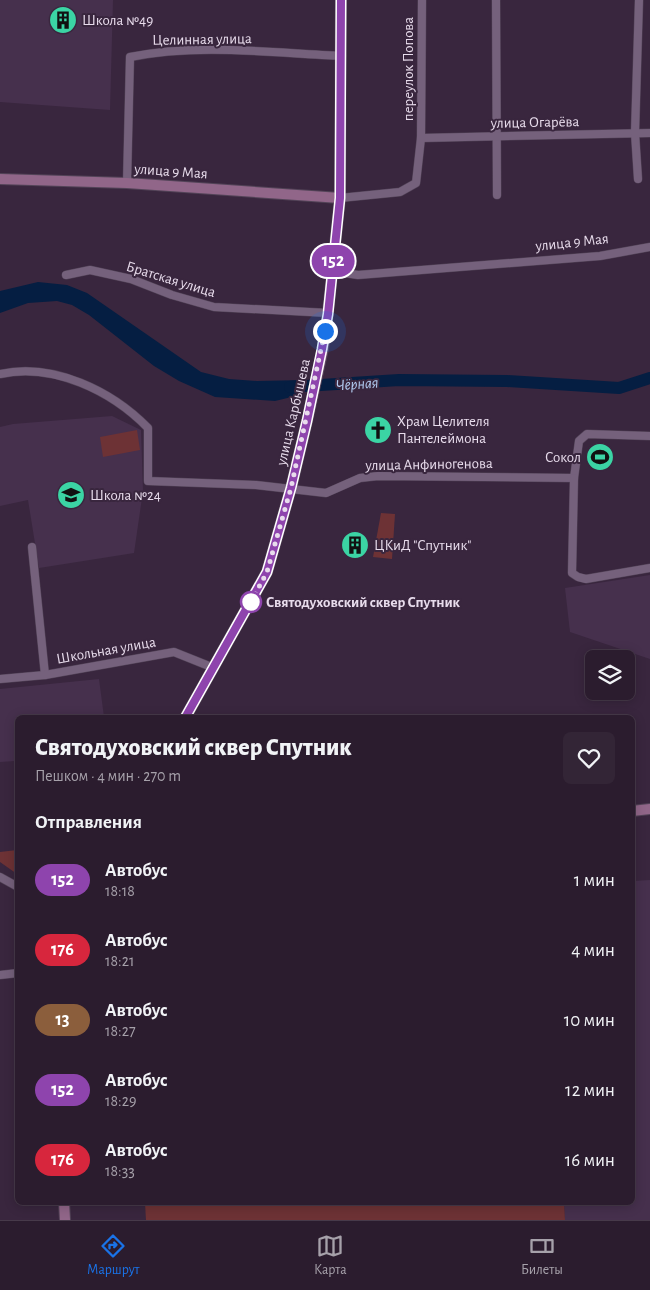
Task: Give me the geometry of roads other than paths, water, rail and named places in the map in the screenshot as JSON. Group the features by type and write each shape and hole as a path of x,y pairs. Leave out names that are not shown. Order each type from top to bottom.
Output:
{"main road":[{"name":"улица Карбышева","path":"187,715 267,572 291,488 307,421 328,314 340,198 341,0"},
{"name":"улица 9 Мая","path":"0,180 127,183 340,198"},
{"path":"635,811 650,809"},
{"path":"64,1205 65,1220"}],"street":[{"name":"переулок Попова","path":"340,198 400,192 416,183 421,138 422,0"},
{"path":"496,0 497,195"},
{"path":"638,179 635,133 639,0"},
{"name":"Целинная улица","path":"127,183 130,57 155,52 181,50 234,50 342,56"},
{"name":"улица Огарёва","path":"421,138 650,133"},
{"name":"улица 9 Мая","path":"332,271 358,275 376,274 600,256 650,247"},
{"name":"Братская улица","path":"66,275 90,270 123,278 214,308 328,314"},
{"name":"улица Анфиногенова","path":"0,374 12,371 58,374 86,385 134,414 148,428 148,481 256,485 326,493 360,478 378,476 574,478"},
{"path":"650,436 587,434 579,441 574,478 572,573 578,578 586,579 650,568"},
{"path":"32,547 45,675"},
{"name":"Школьная улица","path":"0,679 45,675 174,652 214,668"},
{"path":"0,877 15,885"},
{"path":"0,975 15,973"}],"water":[{"path":"38,282 67,285 87,293 201,372 229,379 257,381 306,380 304,394 275,401 215,397 179,381 154,366 89,315 72,305 57,301 28,303 0,313 0,291"}],"waterway":[{"name":"Чёрная","path":"290,387 399,380 507,381 619,388 650,378"}],"place":[{"name":"Школа №49","path":"63,20"},
{"name":"Храм Целителя Пантелеймона","path":"378,430"},
{"name":"Сокол","path":"600,457"},
{"name":"Школа №24","path":"71,495"},
{"name":"ЦКиД \"Спутник\"","path":"355,545"},
{"name":"Святодуховский сквер Спутник","path":"251,602"}]}
